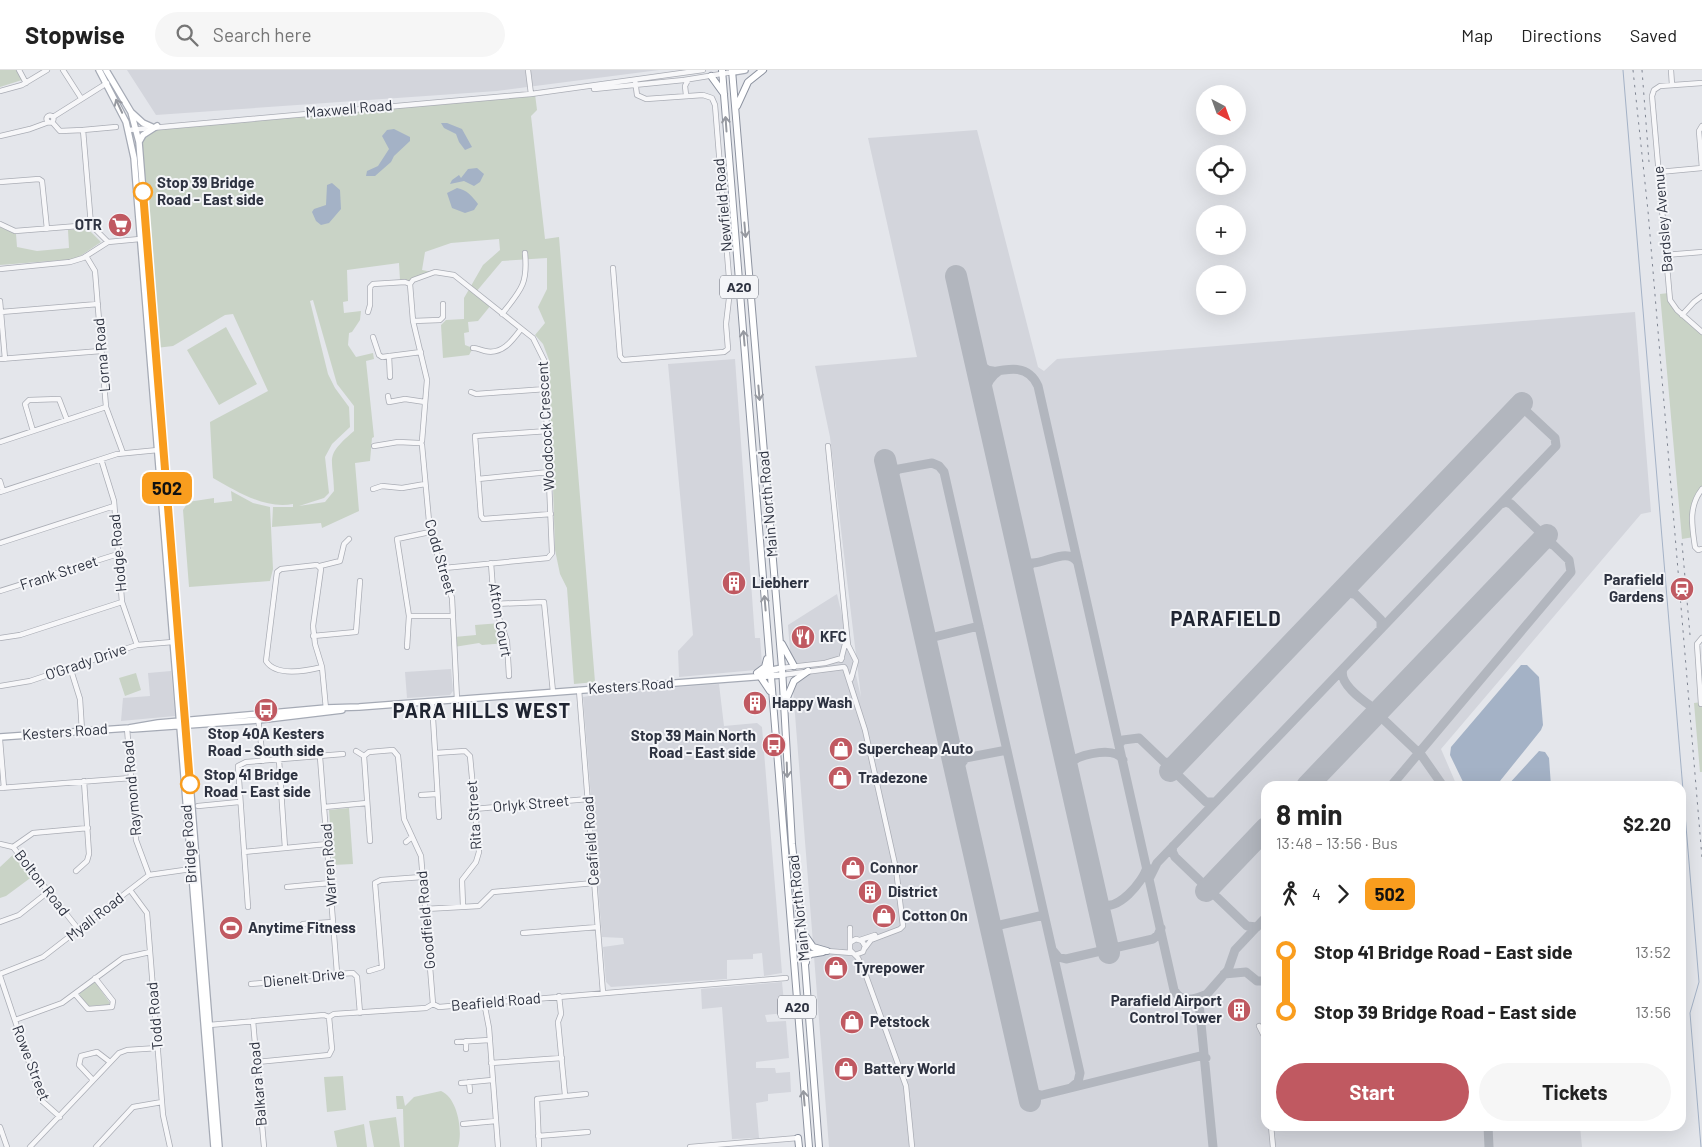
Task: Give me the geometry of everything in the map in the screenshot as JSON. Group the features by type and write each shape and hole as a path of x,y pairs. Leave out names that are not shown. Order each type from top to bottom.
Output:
{"highway":[{"path":"735,114 745,85 763,70"},
{"name":"Main North Road","path":"733,71 735,114 780,638 788,790 805,965 819,1147"},
{"name":"Main North Road","path":"723,72 809,1147"},
{"path":"711,76 724,95"},
{"path":"780,638 794,666"},
{"path":"768,652 765,667 758,674 766,683 772,697"},
{"path":"784,704 794,681 808,671"},
{"path":"802,931 810,945 828,951"},
{"path":"805,965 806,958 812,954 828,951"},
{"path":"798,1138 799,1147"}],"main road":[{"name":"Bridge Road","path":"99,70 107,82 129,130 143,239 207,1025 219,1147"},
{"path":"733,71 745,70"},
{"name":"Bridge Road","path":"108,73 131,112 139,142 143,239"},
{"path":"131,112 143,123 154,126"},
{"path":"139,142 143,135 154,126"},
{"name":"Kesters Road","path":"0,738 724,678 782,671"},
{"name":"Kesters Road","path":"183,724 196,725 258,717"},
{"name":"Bridge Road","path":"183,724 187,736 194,869"},
{"path":"187,736 196,725"},
{"name":"Bridge Road","path":"207,1025 214,1147"}],"street":[{"path":"19,70 26,83"},
{"path":"0,91 26,83 47,70"},
{"path":"63,70 81,98"},
{"path":"528,70 531,94"},
{"name":"Maxwell Road","path":"635,83 668,75 703,70"},
{"path":"1671,70 1672,85 1702,82"},
{"name":"Maxwell Road","path":"129,130 154,126 531,94 635,83 669,82 733,71"},
{"path":"0,136 25,130 50,120 107,82 108,73"},
{"path":"668,75 669,82"},
{"path":"686,95 685,86 688,80"},
{"name":"Newfield Road","path":"613,268 620,356 623,360 724,352 728,349 727,317 730,290 715,105 712,98 703,95 646,99 637,96 635,83"},
{"name":"Bardsley Avenue","path":"1672,85 1658,87 1652,93 1670,300 1682,315 1702,332"},
{"path":"50,120 60,131 116,127"},
{"path":"1659,172 1702,168 1699,131 1702,126"},
{"path":"83,130 91,225 108,242"},
{"path":"0,182 39,179 42,181 47,229"},
{"path":"0,224 15,231 91,225"},
{"path":"0,269 66,263 86,256 108,242 143,239"},
{"path":"1666,256 1702,252"},
{"path":"502,314 522,289 526,279 525,253"},
{"name":"Lorna Road","path":"86,256 95,271 106,407 122,453"},
{"name":"Woodcock Crescent","path":"410,284 413,280 435,272 448,272 533,338 540,348 544,360 551,556 444,568"},
{"path":"368,312 370,287 373,284 405,282 410,284"},
{"name":"Codd Street","path":"410,284 413,321 427,380 421,443 430,532 444,568 452,598 457,700"},
{"path":"1682,315 1702,296"},
{"path":"0,302 2,359 101,351"},
{"path":"1,312 98,304"},
{"path":"413,321 440,320 443,316 443,304"},
{"path":"473,348 486,351 499,350 510,343 521,329"},
{"path":"373,337 379,356 421,352"},
{"path":"389,356 390,376"},
{"path":"471,392 476,394 546,389"},
{"path":"388,396 389,402 405,399 425,402"},
{"path":"33,431 25,404 29,400 59,399 68,420"},
{"path":"0,442 106,407"},
{"path":"548,431 475,436 481,516 483,519 551,514"},
{"path":"374,446 398,442 421,443"},
{"path":"828,446 847,631 851,654 855,659 851,683"},
{"path":"0,481 2,492 122,453 161,450"},
{"name":"Hodge Road","path":"101,459 114,506 122,602 137,645"},
{"path":"478,479 549,472"},
{"path":"373,489 382,486 402,488 425,484"},
{"path":"1699,549 1691,515 1695,499 1702,489"},
{"path":"0,543 114,506"},
{"path":"407,647 409,616 397,540 430,532"},
{"path":"322,667 280,670 271,667 266,657 277,572 281,569 320,566 340,561 344,544 349,538"},
{"name":"Frank Street","path":"0,591 118,554"},
{"name":"Afton Court","path":"491,563 494,604 507,641 508,676"},
{"path":"320,566 321,574 313,636 322,667 326,710"},
{"path":"313,636 352,634 356,632 360,581"},
{"path":"0,638 20,635 122,602"},
{"path":"494,604 544,602 553,692"},
{"path":"409,616 453,616"},
{"path":"828,951 844,948 850,943 900,929 904,924 896,869 871,757 842,657 847,631"},
{"path":"1701,704 1696,644 1702,638"},
{"name":"O'Grady Drive","path":"0,686 22,683 137,645 176,642"},
{"name":"Kesters Road","path":"782,671 794,666 825,663 851,654"},
{"name":"Kesters Road","path":"782,671 808,671 854,666"},
{"path":"70,668 80,699 82,731"},
{"name":"Ceafield Road","path":"579,690 603,993"},
{"path":"432,702 438,817"},
{"path":"258,717 262,761"},
{"name":"Raymond Road","path":"128,728 137,844 149,875"},
{"path":"0,738 2,788 131,778"},
{"name":"Goodfield Road","path":"364,756 369,752 393,750 397,753 404,819 419,849 433,1004"},
{"path":"356,751 364,756 371,843"},
{"name":"Rita Street","path":"435,753 465,751 470,756 478,852 476,862 462,880 463,906"},
{"path":"248,908 235,764 344,754"},
{"name":"Warren Road","path":"320,756 337,973"},
{"path":"279,760 285,848"},
{"path":"76,871 89,858 84,782"},
{"path":"421,795 437,794"},
{"name":"Orlyk Street","path":"474,809 588,799"},
{"path":"198,806 239,802"},
{"path":"324,807 367,803"},
{"path":"13,847 33,833 88,828"},
{"path":"406,842 412,837"},
{"name":"Bolton Road","path":"0,844 13,847 79,930"},
{"path":"244,852 327,844"},
{"path":"149,875 194,869"},
{"name":"Myall Road","path":"0,975 41,959 149,875"},
{"path":"369,971 382,967 375,884 381,880 422,877"},
{"path":"287,887 330,883"},
{"path":"425,909 479,906 494,892 594,883"},
{"name":"Todd Road","path":"130,890 146,912 164,1129 170,1147"},
{"path":"0,922 19,915 48,892"},
{"path":"298,930 303,924 333,922"},
{"path":"523,933 598,927"},
{"path":"865,972 864,950 850,928 850,943 853,953 858,958 865,972 906,1086 912,1147"},
{"path":"828,951 853,953 864,950 871,940 881,934"},
{"path":"15,1020 60,1004 122,958 150,952"},
{"name":"Dienelt Drive","path":"251,984 337,973 355,974 360,1013"},
{"name":"Rowe Street","path":"0,975 42,1101 60,1117"},
{"path":"75,994 88,1008 112,1007 113,1001 95,978"},
{"name":"Beafield Road","path":"207,1025 426,1008 433,1004 439,1007 786,978"},
{"path":"559,996 565,1095"},
{"path":"484,1002 498,1147"},
{"path":"256,1062 329,1055 332,1049 329,1017"},
{"name":"Balkara Road","path":"253,1021 264,1147"},
{"path":"1258,1026 1261,1031"},
{"path":"457,1042 489,1040"},
{"path":"466,1041 466,1050"},
{"path":"30,1147 110,1062 122,1052 158,1048"},
{"path":"94,1080 79,1065 80,1057 95,1052 110,1062"},
{"path":"491,1063 562,1058"},
{"path":"461,1083 492,1080"},
{"path":"469,1082 470,1090"},
{"path":"539,1147 537,1099 586,1094"},
{"path":"96,1147 133,1107 144,1103 162,1102"},
{"path":"463,1124 474,1121 496,1121"},
{"path":"0,1127 7,1147"},
{"path":"1271,1131 1273,1147"},
{"path":"538,1136 588,1132"},
{"path":"690,1147 798,1138"}],"shaded area":[{"path":"0,70 17,70 22,80 0,87"},
{"path":"127,70 659,70 497,91 156,115"},
{"path":"535,94 537,110 531,116 545,239 559,237 595,682 574,684 567,588 560,574 555,550 549,360 543,344 535,335 545,323 538,307 547,289 547,258 502,261 476,292 491,305 478,321 468,322 469,332 464,333 465,345 473,348 469,355 443,358 441,325 446,320 464,319 464,298 483,265 500,250 499,239 451,243 425,252 422,270 432,272 409,281 400,280 399,263 347,270 348,301 343,302 344,313 361,311 360,320 352,332 349,333 348,345 356,357 373,353 374,359 366,361 374,437 372,438 370,461 355,463 359,511 322,528 321,523 272,527 273,507 293,507 293,504 282,505 262,502 242,494 213,478 210,422 268,391 233,314 225,315 173,346 156,348 138,134 141,131","holes":["313,300 337,384 354,406 354,431 338,446 332,457 334,491 325,502 299,506 324,498 329,493 325,457 332,444 350,427 349,407 335,388 328,374 310,301"]},
{"path":"977,130 1038,367 1044,371 1057,359 1635,312 1651,512 1641,514 1441,749 1455,781 1261,781 1261,1131 1580,1131 1582,1147 829,1147 788,625 837,594 861,697 830,437 815,366 917,357 868,138"},
{"path":"0,227 16,234 17,247 37,251 69,248 68,230 88,229 101,242 76,259 0,265"},
{"path":"1669,293 1673,305 1702,332 1702,489 1693,505 1694,537 1682,539 1660,294"},
{"path":"226,327 257,384 219,405 187,350"},
{"path":"735,359 755,638 760,638 762,664 756,670 679,677 678,651 693,635 668,364"},
{"path":"231,491 253,503 270,507 273,569 270,581 189,587 183,510 188,502 214,498 214,503 232,501"},
{"path":"501,623 507,643 482,645 479,643 454,647 454,637 476,635 475,625"},
{"path":"451,669 453,691 450,695 407,698 405,672"},
{"path":"171,671 175,716 121,721 123,698 150,696 148,673"},
{"path":"136,673 141,690 125,696 119,678"},
{"path":"719,684 724,726 757,723 762,727 782,973 764,976 762,953 753,954 753,959 727,960 727,979 611,987 606,982 603,947 624,944 623,938 602,937 583,697 614,692"},
{"path":"1702,702 1702,772 1700,772 1694,703"},
{"path":"349,808 353,864 333,865 329,810"},
{"path":"15,853 33,876 6,896 0,898 0,867"},
{"path":"95,982 110,1003 108,1005 88,1006 79,994"},
{"path":"782,982 785,1013 765,1015 767,1022 786,1021 789,1058 756,1062 756,1068 775,1068 776,1073 790,1072 791,1092 768,1094 768,1101 756,1103 759,1138 732,1139 722,1007 702,1009 701,989"},
{"path":"343,1076 346,1110 327,1112 324,1077"},
{"path":"441,1091 452,1101 458,1116 460,1133 458,1147 404,1147 403,1109 397,1109 396,1096 403,1096 405,1106 414,1097"},
{"path":"396,1117 400,1147 374,1147 369,1121"},
{"path":"364,1124 367,1147 337,1147 334,1131"}],"water":[{"path":"441,123 447,123 462,129 472,147 465,150 456,134 444,128"},
{"path":"394,129 410,137 410,141 375,176 366,176 367,171 378,166 389,149 382,136 387,130"},
{"path":"477,168 484,174 480,182 474,186 464,181 450,184 459,175 461,178 468,169"},
{"path":"332,183 340,190 341,209 329,223 321,225 316,221 312,212 314,209 326,205 327,185"},
{"path":"457,188 466,192 476,201 478,204 474,210 465,213 452,208 447,193"},
{"path":"1521,665 1527,665 1539,677 1543,725 1500,781 1463,781 1450,755 1451,747"},
{"path":"1539,751 1545,752 1549,758 1551,781 1512,781"}],"waterway":[{"path":"1623,70 1682,781"},
{"path":"1686,826 1699,982 1690,1013 1701,1147"}],"taxiway":[{"path":"967,325 976,360 986,369 993,371"},
{"path":"987,373 1016,369 1029,374 1038,386 1174,990 1184,999 1205,995"},
{"path":"991,431 985,398 988,383 999,371"},
{"path":"1150,877 1157,863 1556,446 1555,438 1525,410 1517,410 1505,421"},
{"path":"888,471 932,463 939,466 944,472 1080,1073 1078,1082 1072,1087"},
{"path":"895,504 891,480 892,476 899,469"},
{"path":"1395,781 1571,572 1569,560 1511,504 1506,502 1501,504"},
{"path":"1011,520 1017,550 1021,558 1026,562 1041,562 1066,556 1073,557 1078,563"},
{"path":"1526,557 1541,544 1549,543 1553,545"},
{"path":"1032,611 1025,578 1028,567 1033,563"},
{"path":"1364,569 1352,582 1351,590 1381,620 1381,629"},
{"path":"1328,606 1342,593 1353,594"},
{"path":"926,639 979,626"},
{"path":"1343,669 1342,674 1347,685 1357,696 1372,707 1381,707 1395,694"},
{"path":"1055,715 1063,747 1070,757 1076,759"},
{"path":"1358,732 1373,719 1383,719 1422,756 1440,781"},
{"path":"948,736 952,753 960,759 1007,750"},
{"path":"1119,744 1123,740 1139,738 1206,802 1215,802"},
{"path":"1076,806 1068,769 1071,761 1083,756 1106,752 1113,753 1123,760"},
{"path":"1165,762 1175,764 1187,753"},
{"path":"959,788 957,769 965,759"},
{"path":"1173,846 1172,851 1175,857 1247,926 1257,927"},
{"path":"1089,865 1096,896 1101,903 1107,905 1114,904 1128,894 1141,880 1147,867"},
{"path":"1215,895 1213,885 1223,873"},
{"path":"1099,910 1106,937 1113,945 1118,947"},
{"path":"991,927 1044,915"},
{"path":"1213,1147 1199,1003 1228,970 1235,950 1261,922"},
{"path":"1053,951 1058,957 1066,959 1153,939 1158,935 1161,928"},
{"path":"1224,974 1246,972 1257,981 1261,981"},
{"path":"1030,1098 1200,1056 1206,1058"},
{"path":"1027,1087 1033,1093 1041,1095"},
{"path":"1488,1131 1489,1147"}],"runway":[{"path":"956,276 1109,953"},
{"path":"1170,771 1522,403"},
{"path":"885,460 1030,1101"},
{"path":"1312,781 1547,535"},
{"path":"1206,891 1261,833"}],"railway":[{"path":"1633,70 1648,211 1702,858"},
{"path":"1642,70 1649,162"},
{"path":"1682,543 1690,635"}],"bus line":[{"name":"502","path":"143,192 190,784"}],"place":[{"name":"Stop 39 Bridge Road - East side","path":"143,192"},
{"name":"OTR","path":"120,225"},
{"name":"Liebherr","path":"734,583"},
{"name":"Parafield Gardens","path":"1682,589"},
{"name":"KFC","path":"803,637"},
{"name":"Happy Wash","path":"755,703"},
{"name":"Stop 40A Kesters Road - South side","path":"266,710"},
{"name":"Stop 39 Main North Road - East side","path":"774,745"},
{"name":"Supercheap Auto","path":"841,749"},
{"name":"Tradezone","path":"840,778"},
{"name":"Stop 41 Bridge Road - East side","path":"190,784"},
{"name":"Connor","path":"853,868"},
{"name":"District","path":"870,892"},
{"name":"Cotton On","path":"884,916"},
{"name":"Anytime Fitness","path":"231,928"},
{"name":"Tyrepower","path":"836,968"},
{"name":"Parafield Airport Control Tower","path":"1239,1010"},
{"name":"Petstock","path":"852,1022"},
{"name":"Battery World","path":"846,1069"}],"district":[{"name":"PARAFIELD","path":"1226,619"},
{"name":"PARA HILLS WEST","path":"482,711"}]}
